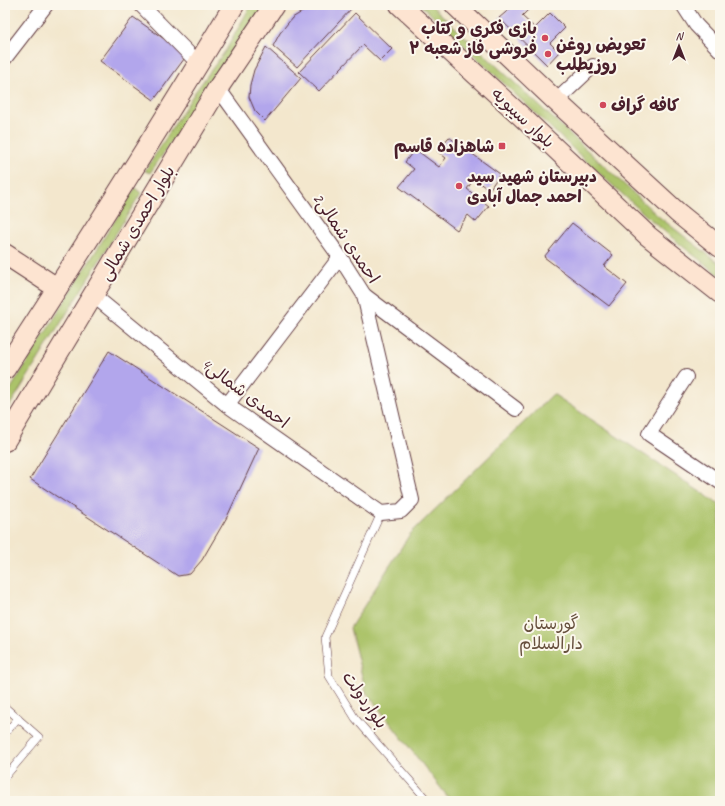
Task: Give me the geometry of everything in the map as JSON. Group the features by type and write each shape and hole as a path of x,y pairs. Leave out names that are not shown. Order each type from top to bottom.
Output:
{"main road":[{"name":"بلوار احمدی شمالی","path":"5,369 199,64 234,5"},
{"name":"بلوار سیبویه","path":"400,5 520,115 648,236 720,293"},
{"name":"بلوار احمدی شمالی","path":"6,438 218,88 273,6"},
{"name":"بلوار سیبویه","path":"459,6 556,101 678,213 720,247"},
{"path":"5,254 57,288"}],"street":[{"path":"5,58 46,5"},
{"path":"141,5 199,64"},
{"path":"683,5 696,25 720,50"},
{"path":"556,101 593,66"},
{"name":"2احمدی شمالی","path":"218,88 340,257 364,295 412,500 401,511 381,513"},
{"path":"227,405 340,257"},
{"name":"4احمدی شمالی","path":"94,295 227,405 381,513"},
{"path":"364,295 516,409"},
{"path":"686,376 649,434 720,482"}],"lane":[{"name":"بلواردولت","path":"381,513 325,637 329,676 355,718 428,801"},
{"path":"5,707 39,737 5,777"},
{"path":"5,734 18,718"}],"green space":[{"path":"251,5 267,5 150,173 145,171 195,92 226,50"},
{"path":"421,5 431,5 658,216 720,264 720,276 651,220 588,163"},
{"path":"135,188 141,193 9,407 5,398"},
{"name":"گورستان دارالسلام","path":"553,394 720,505 720,801 451,801 366,692 350,628 410,534"}],"building":[{"path":"315,5 344,5 352,8 297,67 273,46 280,33 292,18"},
{"path":"509,5 533,5 522,16 535,28 550,13 565,28 550,43 559,52 547,65 499,18 512,7"},
{"path":"355,13 392,49 380,61 363,45 319,91 299,72"},
{"path":"133,17 187,55 154,100 100,61"},
{"path":"266,47 301,78 265,121 255,111 249,97 250,85 254,70"},
{"path":"449,137 500,174 489,190 474,179 467,189 489,206 476,222 468,215 457,230 399,187 414,169 405,162 415,149 439,167 446,158 437,151"},
{"path":"572,223 613,255 604,266 627,284 609,306 544,257"},
{"path":"109,351 259,448 227,517 202,560 190,574 178,576 30,479"}],"place":[{"name":"بازی فکری و کتاب فروشی فاز شعبه ۲","path":"545,38"},
{"name":"تعویض روغن روزیطلب","path":"548,54"},
{"name":"کافه گراف","path":"603,105"},
{"name":"شاهزاده قاسم","path":"502,146"},
{"name":"دبیرستان شهید سید احمد جمال آبادی","path":"459,186"}]}
